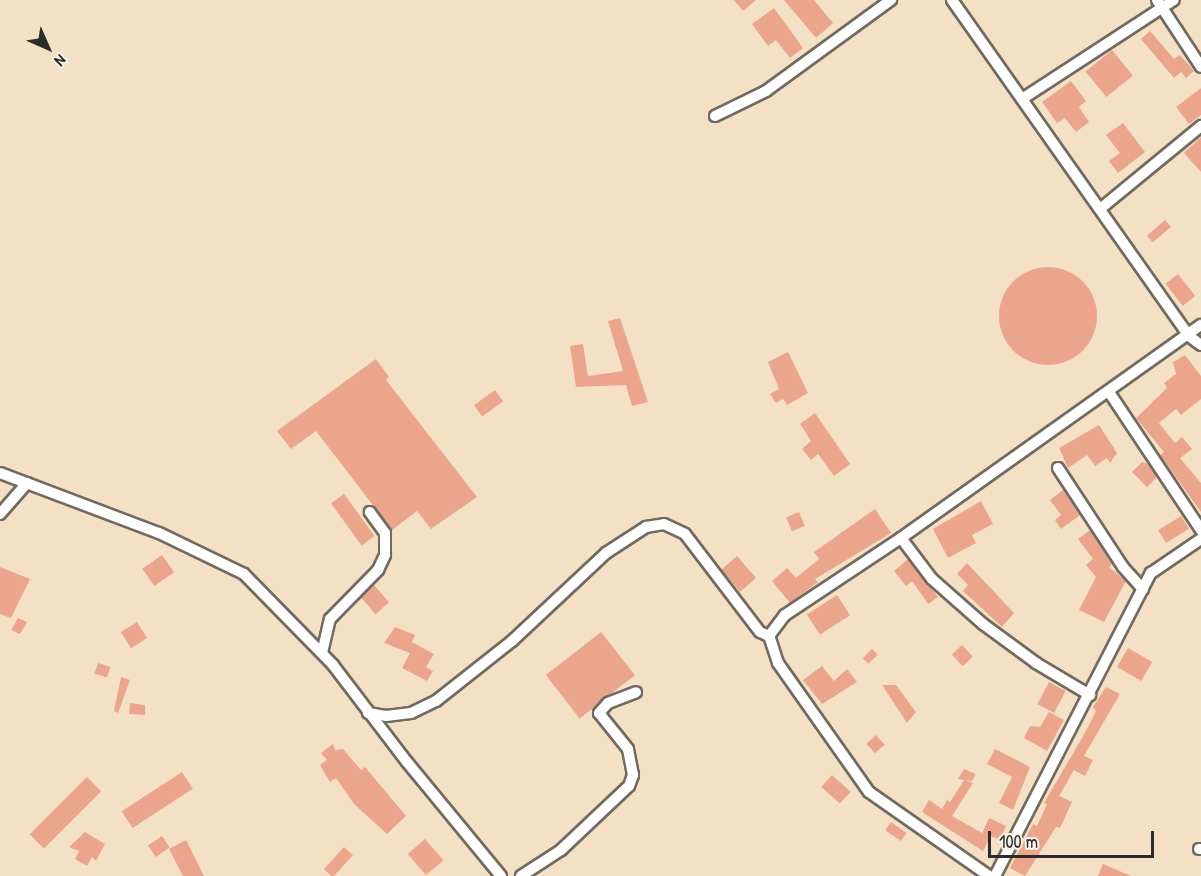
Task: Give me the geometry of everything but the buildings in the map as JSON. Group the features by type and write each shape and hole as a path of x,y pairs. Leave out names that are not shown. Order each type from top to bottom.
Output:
{"street":[{"path":"715,116 766,92 891,0"},
{"path":"952,0 1189,336 1201,345"},
{"path":"1022,99 1160,4 1174,0"},
{"path":"1160,4 1201,67"},
{"path":"1100,209 1201,126"},
{"path":"769,636 785,615 901,538 1201,326"},
{"path":"1109,392 1201,530"},
{"path":"1058,468 1123,567 1143,589"},
{"path":"0,473 159,533 244,574 322,653 501,876"},
{"path":"0,514 27,483"},
{"path":"322,653 330,619 378,570 385,555 385,533 370,512"},
{"path":"368,713 386,716 411,713 436,701 512,641 606,553 646,527 664,524 685,534 760,632 769,636 778,663 869,792 989,876"},
{"path":"901,538 932,579 983,624 1036,663 1090,695"},
{"path":"995,876 1151,573 1201,538"},
{"path":"521,876 561,850 628,786 633,775 628,749 599,713 608,704 636,692"}]}
